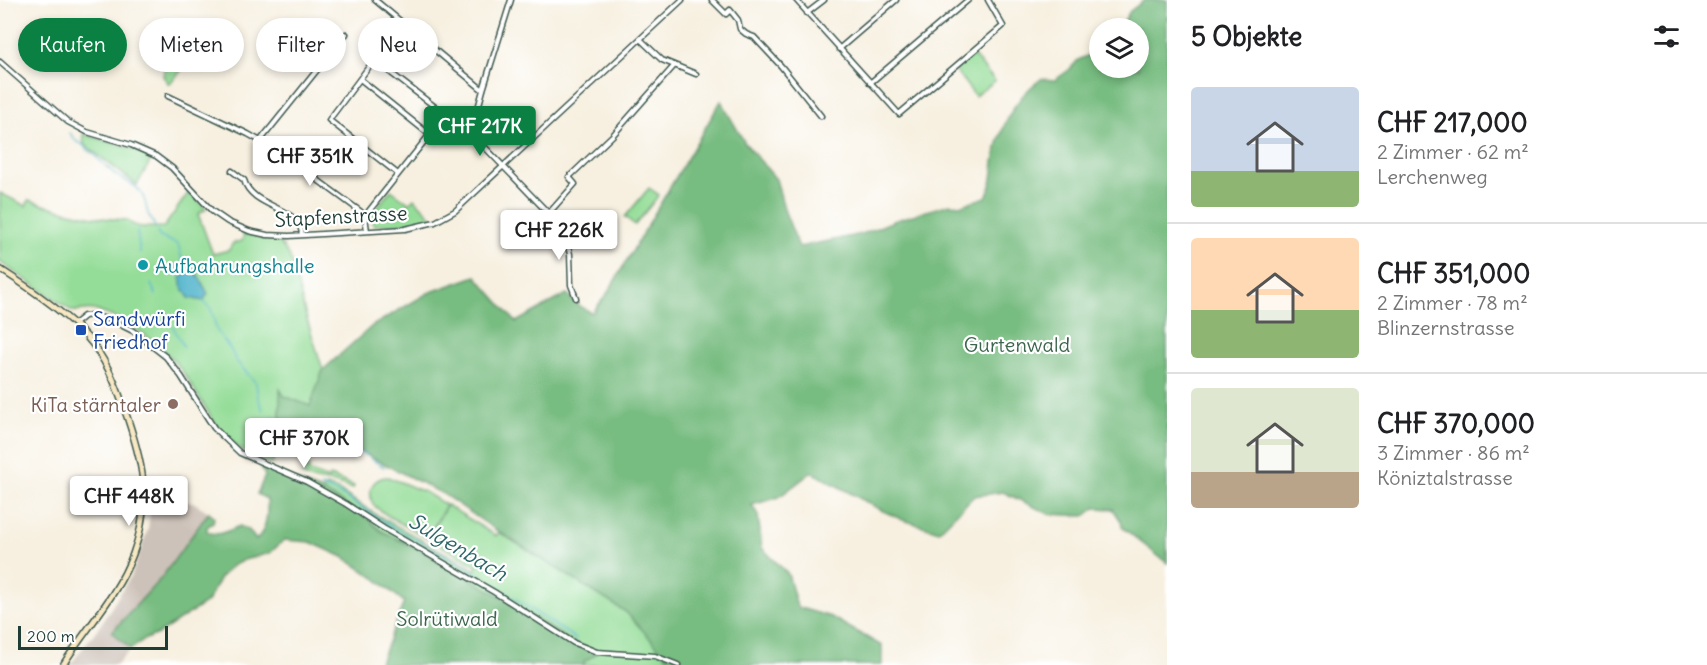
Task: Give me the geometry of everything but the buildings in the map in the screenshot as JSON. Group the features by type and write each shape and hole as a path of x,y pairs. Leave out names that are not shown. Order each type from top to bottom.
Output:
{"street":[{"path":"375,0 483,90"},
{"path":"471,134 511,0"},
{"name":"Stapfenstrasse","path":"0,62 70,124 156,156 172,168 212,211 228,222 249,231 267,235 302,236 417,227 442,219 455,211 682,0"},
{"path":"712,0 726,14 730,10 738,20 740,28 746,34 754,37 781,66 821,116"},
{"path":"796,0 899,114 1003,26 988,0"},
{"path":"807,13 824,0"},
{"path":"839,49 896,0"},
{"path":"870,83 968,0"},
{"path":"640,39 659,58 696,74"},
{"path":"398,174 329,120 375,60 471,134 549,213 560,227 567,243 570,254 571,285 576,298"},
{"path":"549,213 575,184 569,177 613,135 674,66"},
{"path":"260,141 315,72"},
{"path":"360,79 430,135"},
{"path":"168,96 260,141 295,162 365,216 367,231"},
{"path":"365,216 446,114"},
{"path":"232,171 244,180 247,188 263,201 299,221 302,236"},
{"path":"0,269 74,324 95,347 112,375 138,449 145,494 142,525 130,562 108,602 63,665"},
{"path":"74,324 83,316 93,315 113,321 133,331 155,346 166,357 214,428 240,453 307,482 346,504 574,643 597,652 656,656 678,665"}],"shaded area":[{"path":"152,499 193,502 209,512 162,577 113,632 131,649 116,665 70,665 101,624 132,574 148,529"}],"green space":[{"name":"Gurtenwald","path":"1145,0 1167,0 1167,563 1122,527 1113,509 1095,508 1085,516 1049,514 1003,492 974,496 939,531 903,520 881,510 812,472 779,497 752,505 758,515 762,548 788,574 797,607 831,617 882,646 882,665 678,665 666,656 626,612 443,494 367,455 296,426 280,423 280,389 284,396 310,406 323,370 372,326 428,293 476,276 516,322 567,294 578,305 592,313 607,294 721,101 745,143 776,179 785,212 799,247 862,234 896,220 950,204 962,205 986,197 991,184 996,150 1009,115 1023,95 1041,79 1055,80 1078,60 1089,55 1089,78 1149,78 1149,18 1126,18 1130,11"},
{"path":"973,55 995,81 975,96 955,70"},
{"path":"164,72 180,72 169,84 163,76"},
{"path":"83,134 130,148 152,158 137,185 84,144"},
{"path":"649,188 659,195 635,225 625,217"},
{"path":"391,190 409,203 414,198 433,218 407,224 374,225 369,217"},
{"path":"189,192 206,209 198,214 213,254 229,250 233,243 242,241 244,234 278,240 289,255 295,273 323,370 310,407 284,396 281,391 280,423 286,425 272,464 245,452 231,441 213,420 184,373 167,353 148,337 106,314 91,310 72,311 0,262 0,193 26,206 29,200 77,214 127,220 140,227 164,227"},
{"path":"306,465 309,466 308,471 328,479 330,476 354,486 353,489 302,475"},
{"name":"Solrütiwald","path":"261,467 322,491 362,514 381,531 426,553 574,643 597,653 584,662 584,665 379,665 404,602 375,578 343,557 310,542 284,540 270,553 232,566 220,578 207,602 131,649 112,632 162,577 209,512 214,518 213,523 207,527 207,531 211,533 223,533 240,526 249,530 256,540 259,536 266,521 267,510 267,499 257,494 265,476"},
{"path":"388,477 425,492 446,505 427,538 390,517 373,504 372,486 379,479"},
{"path":"326,486 338,490 375,514 475,570 477,566 428,538 447,505 496,536 499,532 626,612 678,665 584,665 583,662 596,653 583,648 426,553 381,531 362,514 322,491"}],"water":[{"path":"193,270 208,294 203,301 189,298 181,285 181,278"}],"waterway":[{"name":"Sulgenbach","path":"70,133 77,142 94,154 116,175 139,190 155,228"},
{"path":"137,231 140,253"},
{"name":"Sulgenbach","path":"157,232 160,237 178,244 184,267"},
{"path":"151,284 156,295"},
{"name":"Sulgenbach","path":"203,301 211,309 217,331 236,361 256,383 258,398 263,410"},
{"path":"173,327 184,347"},
{"path":"272,416 286,425 293,425 337,441 367,456"},
{"path":"370,458 384,467"},
{"name":"Sulgenbach","path":"321,486 345,497 395,529 465,566 576,639"}],"place":[{"name":"Aufbahrungshalle","path":"143,265"},
{"name":"Sandwürfi Friedhof","path":"81,330"},
{"name":"KiTa stärntaler","path":"173,404"}]}
